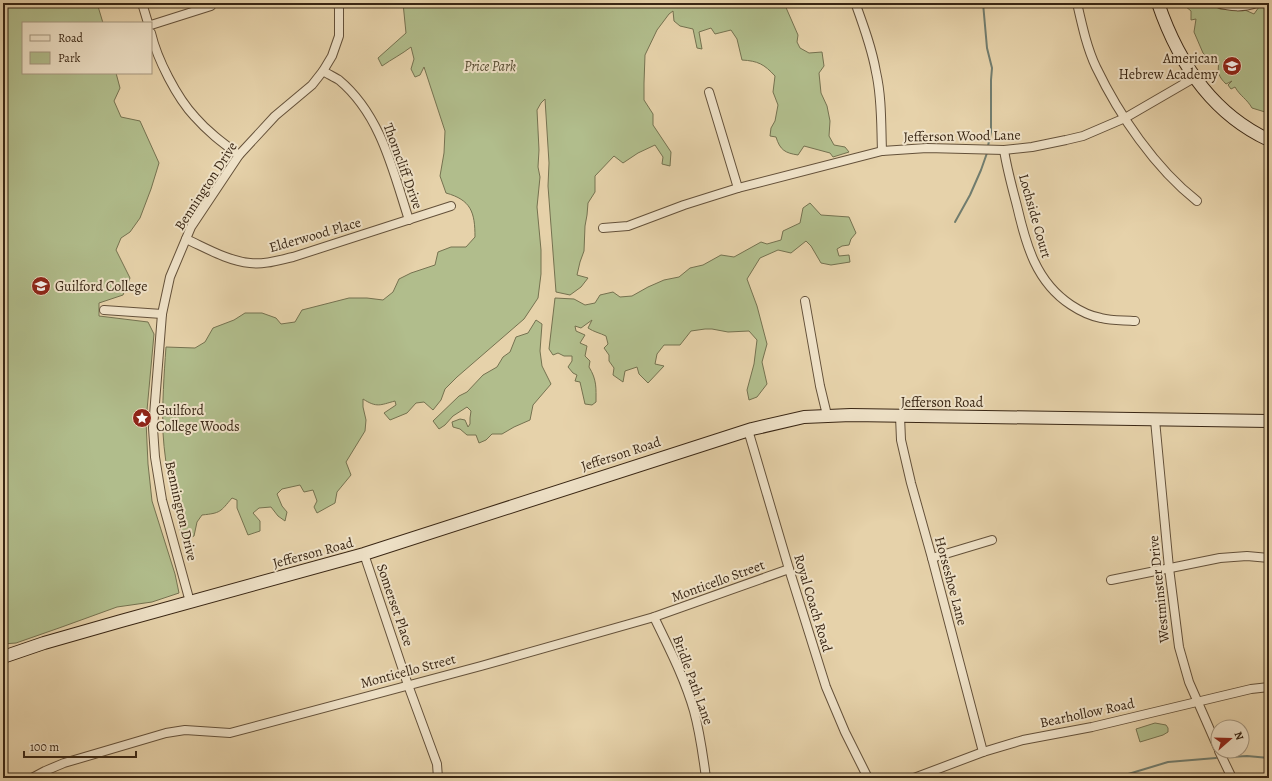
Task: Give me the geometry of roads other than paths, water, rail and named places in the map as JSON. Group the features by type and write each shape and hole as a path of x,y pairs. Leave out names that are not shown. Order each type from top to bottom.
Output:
{"street":[{"path":"142,3 148,22"},
{"name":"Bennington Drive","path":"190,602 162,500 155,457 153,428 162,314 170,277 190,227 239,155 275,116 312,84 323,71 332,56 339,36 338,3"},
{"path":"1077,3 1088,47 1096,67 1125,118 1143,144 1164,170 1182,189 1197,201"},
{"path":"1158,3 1165,24 1174,43 1194,78 1223,111 1256,134 1269,140"},
{"path":"1217,3 1237,7 1250,6 1257,3"},
{"path":"856,4 877,73 880,95 882,151"},
{"path":"152,25 211,6"},
{"path":"152,36 167,75 194,116 216,137 239,155"},
{"name":"Thorncliff Drive","path":"323,71 339,80 359,101 369,114 380,133 409,220"},
{"name":"Jefferson Wood Lane","path":"738,188 882,151 927,148 1004,150 1032,147 1083,136 1125,118 1194,78"},
{"path":"603,228 628,226 684,205 738,188 709,92"},
{"name":"Lochside Court","path":"1004,150 1016,205 1030,252 1034,264 1046,283 1063,299 1082,311 1102,318 1135,321"},
{"name":"Elderwood Place","path":"186,239 236,260 250,263 273,262 293,257 451,206"},
{"path":"806,301 826,415"},
{"path":"104,310 162,314"},
{"name":"Jefferson Road","path":"3,657 51,641 364,554 748,430 804,417 826,415 1269,421"},
{"name":"Horseshoe Lane","path":"900,416 901,440 910,483 932,558 983,752"},
{"name":"Westminster Drive","path":"1155,420 1169,568 1179,647 1185,671 1197,703 1210,731"},
{"name":"Royal Coach Road","path":"748,430 826,687 845,732 868,778"},
{"path":"932,558 992,540"},
{"name":"Somerset Place","path":"364,554 408,685 437,764 438,778"},
{"path":"1111,580 1220,558 1248,556 1269,558"},
{"name":"Monticello Street","path":"32,778 64,763 166,733 185,730 230,733 654,618 789,569"},
{"name":"Bridle Path Lane","path":"654,618 674,659 694,710 706,778"},
{"name":"Bearhollow Road","path":"914,778 983,752 1023,740 1092,727 1251,689 1269,687"},
{"path":"1223,759 1232,778"}],"waterway":[{"path":"983,3 987,48 992,68 991,132 988,146"},
{"path":"955,222 970,195 987,153"},
{"path":"1250,756 1269,758"},
{"path":"1115,778 1168,762 1210,758"}],"place":[{"name":"American Hebrew Academy","path":"1232,66"},
{"name":"Guilford College","path":"41,286"},
{"name":"Guilford College Woods","path":"142,418"}],"park label":[{"name":"Price Park","path":"490,66"}]}
